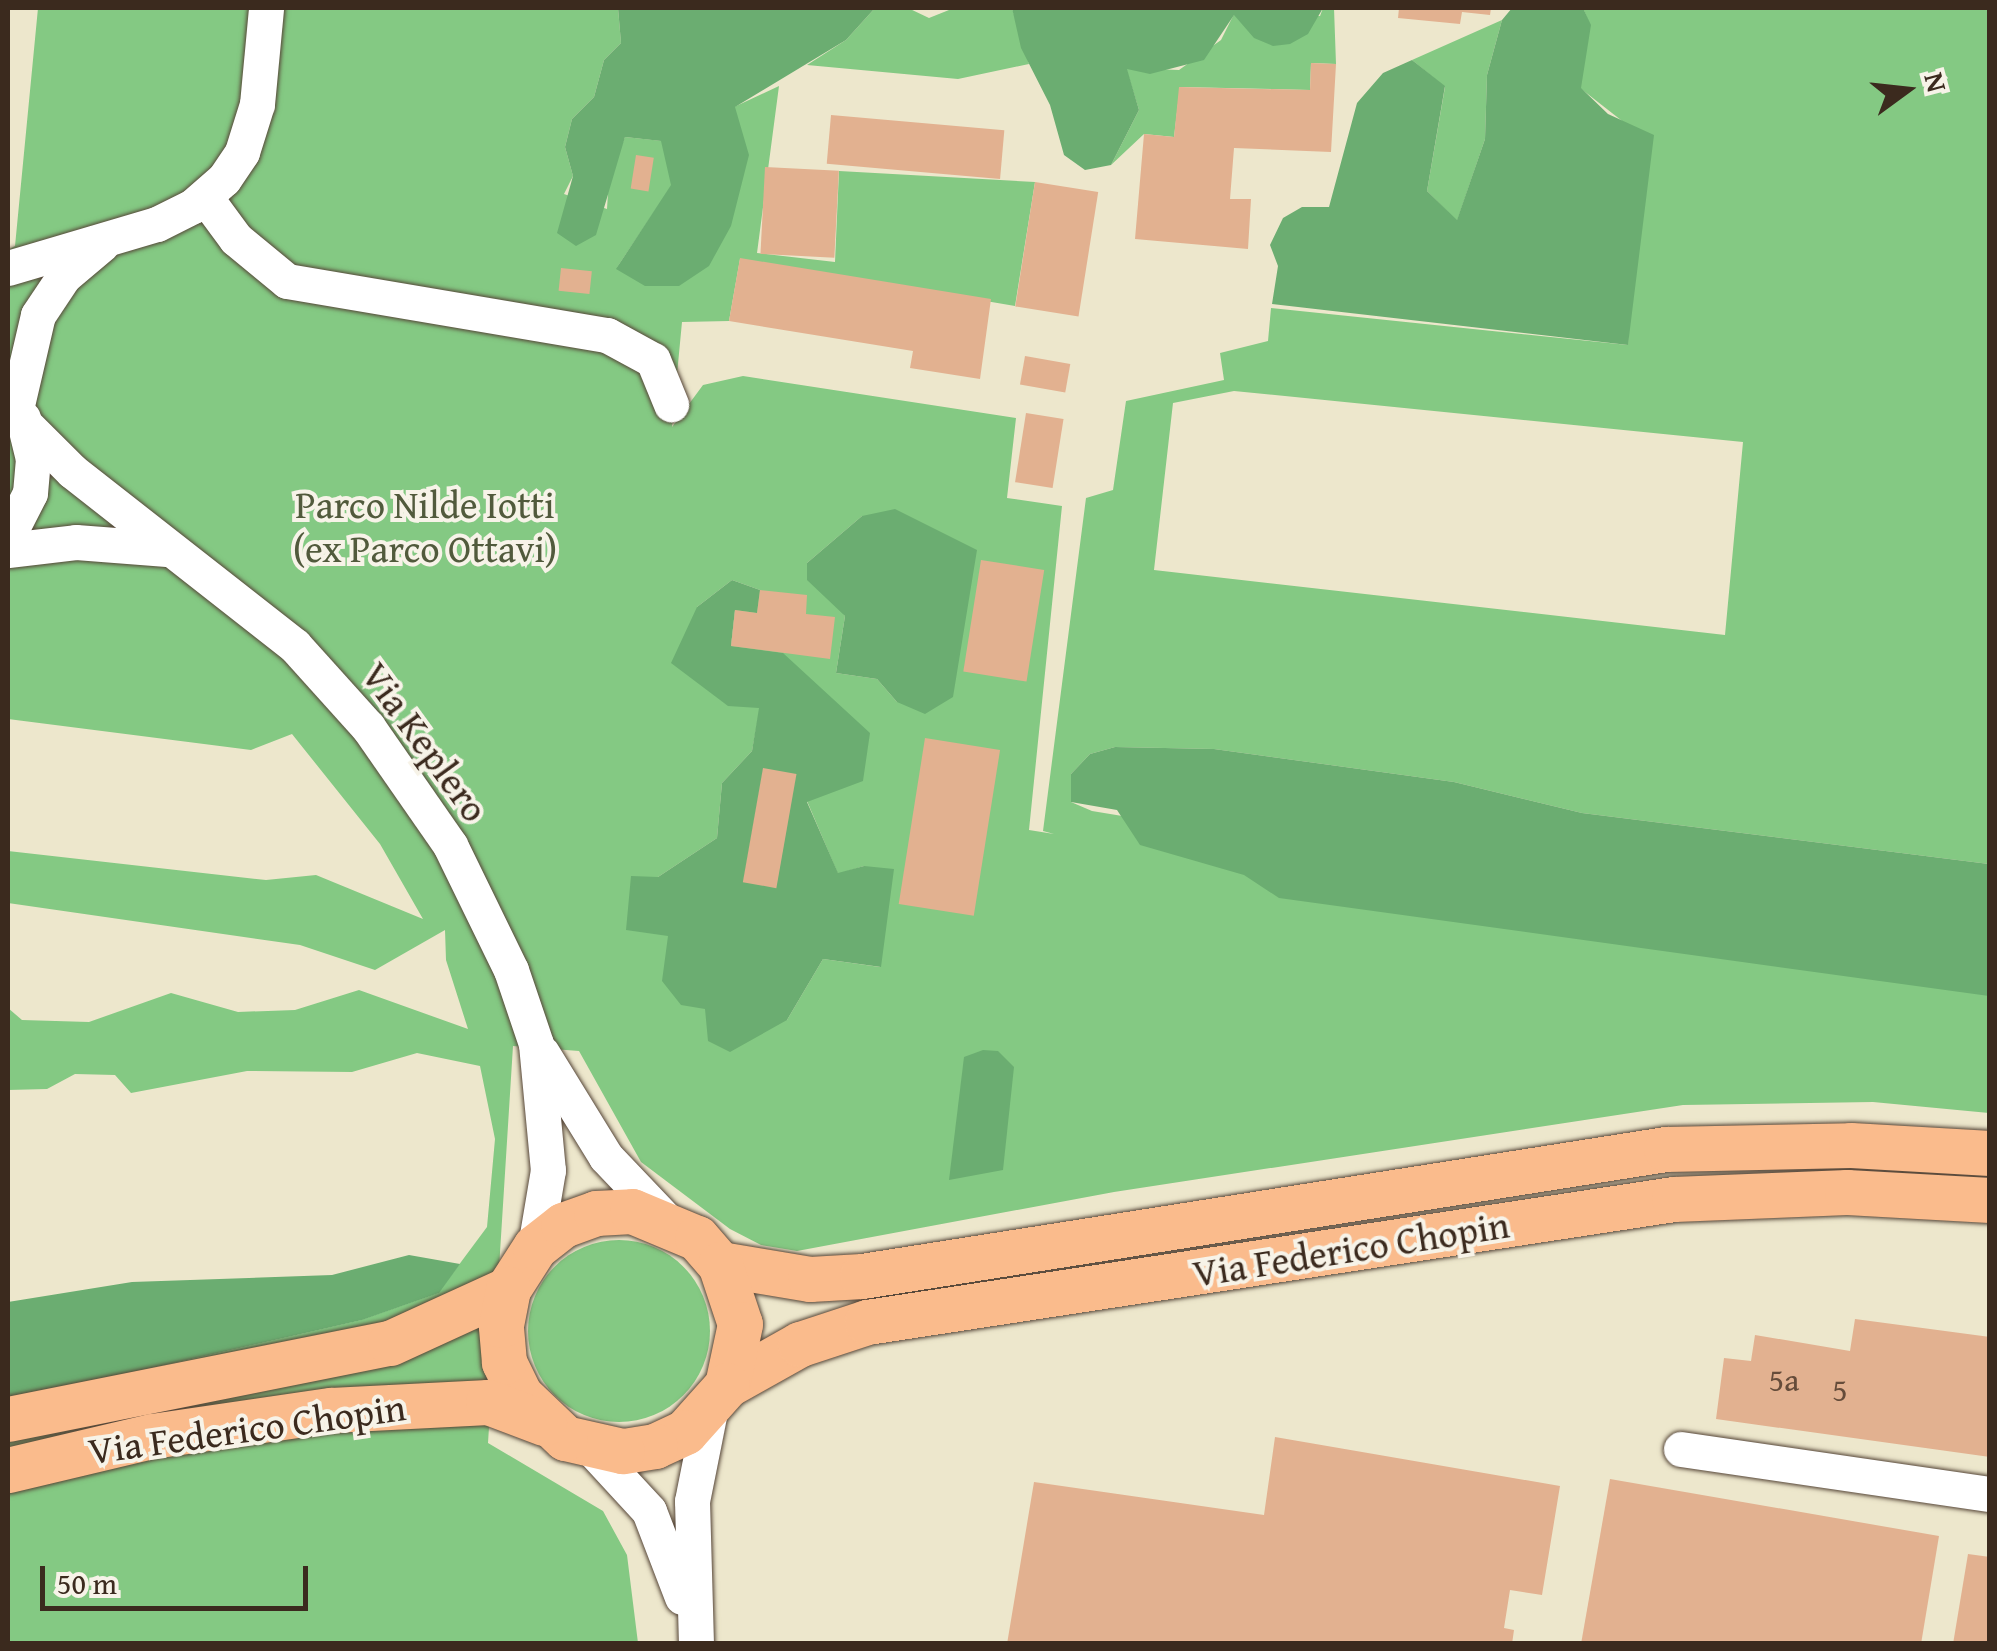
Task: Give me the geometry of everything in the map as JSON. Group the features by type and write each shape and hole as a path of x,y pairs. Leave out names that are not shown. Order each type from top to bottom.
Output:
{"main road":[{"name":"Via Federico Chopin","path":"720,1264 810,1279 862,1276 1666,1149 1851,1145 1990,1153"},
{"name":"Via Federico Chopin","path":"8,1470 152,1436 332,1410 488,1402 590,1447 655,1446 800,1344 867,1322 1674,1199 1846,1192 1990,1200"},
{"name":"Via Federico Chopin","path":"544,1424 520,1395 504,1362 501,1325 508,1288 535,1247 563,1226 596,1213 632,1212 666,1220 696,1238 720,1264 740,1324 719,1398"},
{"name":"Via Federico Chopin","path":"8,1419 390,1344 508,1288"}],"street":[{"path":"8,536 30,493 17,407 38,315 64,276 103,243 205,196 242,152 250,130 266,8"},
{"path":"205,196 236,239 287,281 588,330 653,360 671,404"},
{"path":"8,268 46,252 103,243"},
{"name":"Via Keplero","path":"17,407 167,549 295,646 380,743 480,900 536,1044"},
{"path":"8,550 76,542 167,549"},
{"path":"536,1044 606,1156 666,1220"},
{"path":"535,1247 548,1170 536,1044"},
{"path":"696,1644 692,1501 719,1398"},
{"path":"590,1447 649,1512 669,1551 696,1644"},
{"path":"1680,1449 1990,1494"}],"green space":[{"name":"Parco Nilde Iotti (ex Parco Ottavi)","path":"38,8 618,8 621,43 604,60 594,97 572,119 565,147 573,176 564,194 607,209 609,177 625,137 662,141 672,185 616,269 734,107 779,86 757,253 835,262 839,171 1035,182 1015,306 740,259 729,321 682,322 672,427 703,385 743,376 1016,418 1007,498 1062,506 1029,830 1054,834 1043,831 1086,498 1113,490 1126,401 1224,380 1220,353 1268,341 1271,308 1628,345 1635,131 1580,88 1590,25 1583,8 1989,8 1989,864 1582,813 1454,782 1214,749 1115,747 1090,754 1071,774 1071,802 1092,811 1989,959 1989,1113 1873,1102 1683,1105 1114,1192 797,1251 761,1245 730,1229 641,1162 579,1051 513,1046 488,1443 603,1511 627,1555 638,1643 8,1643 8,1401 361,1320 438,1293 487,1227 495,1139 480,1066 417,1053 352,1072 247,1071 131,1093 115,1075 75,1074 47,1089 8,1090 8,1008 22,1020 89,1022 171,993 238,1012 295,1010 359,990 468,1029 446,960 445,930 375,970 300,945 8,903 8,851 266,880 316,875 423,919 380,844 292,734 251,750 8,719 8,250 15,246","holes":["1234,391 1743,442 1725,635 1154,570 1173,403","862,516 897,702 877,679 836,673 845,616 807,563","732,580 760,590 735,610 731,646 838,874 864,866 880,967 823,959 787,1020 669,936 631,877 658,877 717,838 722,783 752,751 760,708 697,607"]},
{"path":"618,8 875,8 846,40 735,107 749,155 731,226 709,266 679,286 645,286 616,269 671,185 661,141 625,137 596,235 576,246 557,233 573,176 565,147 572,119 594,97 604,60 621,43"},
{"path":"875,8 908,8 929,18 954,8 1012,8 1029,64 958,79 807,65 846,40"},
{"path":"1012,8 1323,8 1308,34 1290,44 1273,46 1254,38 1234,15 1204,60 1150,74 1127,69 1139,110 1111,165 1085,170 1064,155 1050,105 1021,48"},
{"path":"1323,8 1334,8 1336,64 1311,63 1310,90 1180,87 1174,137 1144,134 1111,165 1139,110 1126,68 1179,70 1221,40 1234,14 1320,16"},
{"path":"1512,8 1583,8 1591,25 1581,88 1608,114 1654,135 1628,345 1272,304 1278,266 1270,245 1283,218 1302,207 1329,207 1357,103 1383,73 1412,60 1445,86 1427,191 1457,220 1485,139 1487,75 1502,20"},
{"path":"1502,20 1487,75 1485,139 1457,221 1427,191 1445,87 1412,60"},
{"path":"895,509 977,550 953,697 925,714 897,702 877,679 836,673 845,616 807,580 807,563 862,516"},
{"path":"732,580 760,590 757,613 735,610 731,646 783,653 870,733 863,781 807,802 838,873 864,866 894,869 881,967 823,959 787,1020 730,1052 708,1041 705,1009 681,1005 662,981 668,936 626,930 631,876 658,877 717,838 722,783 752,751 759,708 728,706 671,663 697,607"},
{"path":"1115,747 1214,749 1454,782 1582,813 1989,864 1989,996 1279,898 1244,875 1140,845 1117,810 1071,802 1071,774 1090,754"},
{"path":"983,1050 998,1051 1014,1067 1003,1170 949,1180 964,1057"},
{"path":"619,1240 654,1247 683,1267 703,1296 710,1331 703,1366 683,1395 654,1415 619,1422 584,1415 555,1395 535,1366 528,1331 535,1296 555,1267 584,1247"},
{"path":"409,1255 460,1264 439,1293 362,1320 8,1401 8,1302 132,1282 332,1275"}],"building":[{"path":"1399,8 1491,8 1490,15 1462,12 1460,24 1398,18"},
{"path":"1311,63 1336,64 1331,152 1234,148 1230,199 1251,199 1248,249 1135,239 1144,134 1174,137 1179,87 1310,90"},
{"path":"831,115 1004,130 1000,179 827,164"},
{"path":"636,155 654,158 648,191 631,189"},
{"path":"765,167 839,171 834,258 760,254"},
{"path":"1035,182 1098,192 1079,316 1015,306"},
{"path":"740,258 991,299 980,379 910,368 913,351 729,321"},
{"path":"561,268 592,271 589,294 559,291"},
{"path":"1025,356 1070,364 1065,393 1020,385"},
{"path":"1026,413 1064,419 1053,488 1015,482"},
{"path":"981,560 1044,570 1027,682 963,672"},
{"path":"760,590 807,595 806,614 835,617 830,659 731,646 735,610 757,613"},
{"path":"925,738 1000,750 974,916 899,904"},
{"path":"763,768 796,774 776,888 743,882"},
{"path":"1855,1319 1990,1337 1990,1457 1716,1419 1724,1358 1751,1361 1755,1335 1850,1351"},
{"path":"1275,1437 1560,1486 1542,1595 1510,1590 1504,1628 1514,1630 1512,1644 1007,1644 1034,1482 1264,1515"},
{"path":"1610,1479 1939,1536 1921,1644 1581,1644"},
{"path":"1968,1554 1990,1557 1990,1644 1953,1644"}]}
